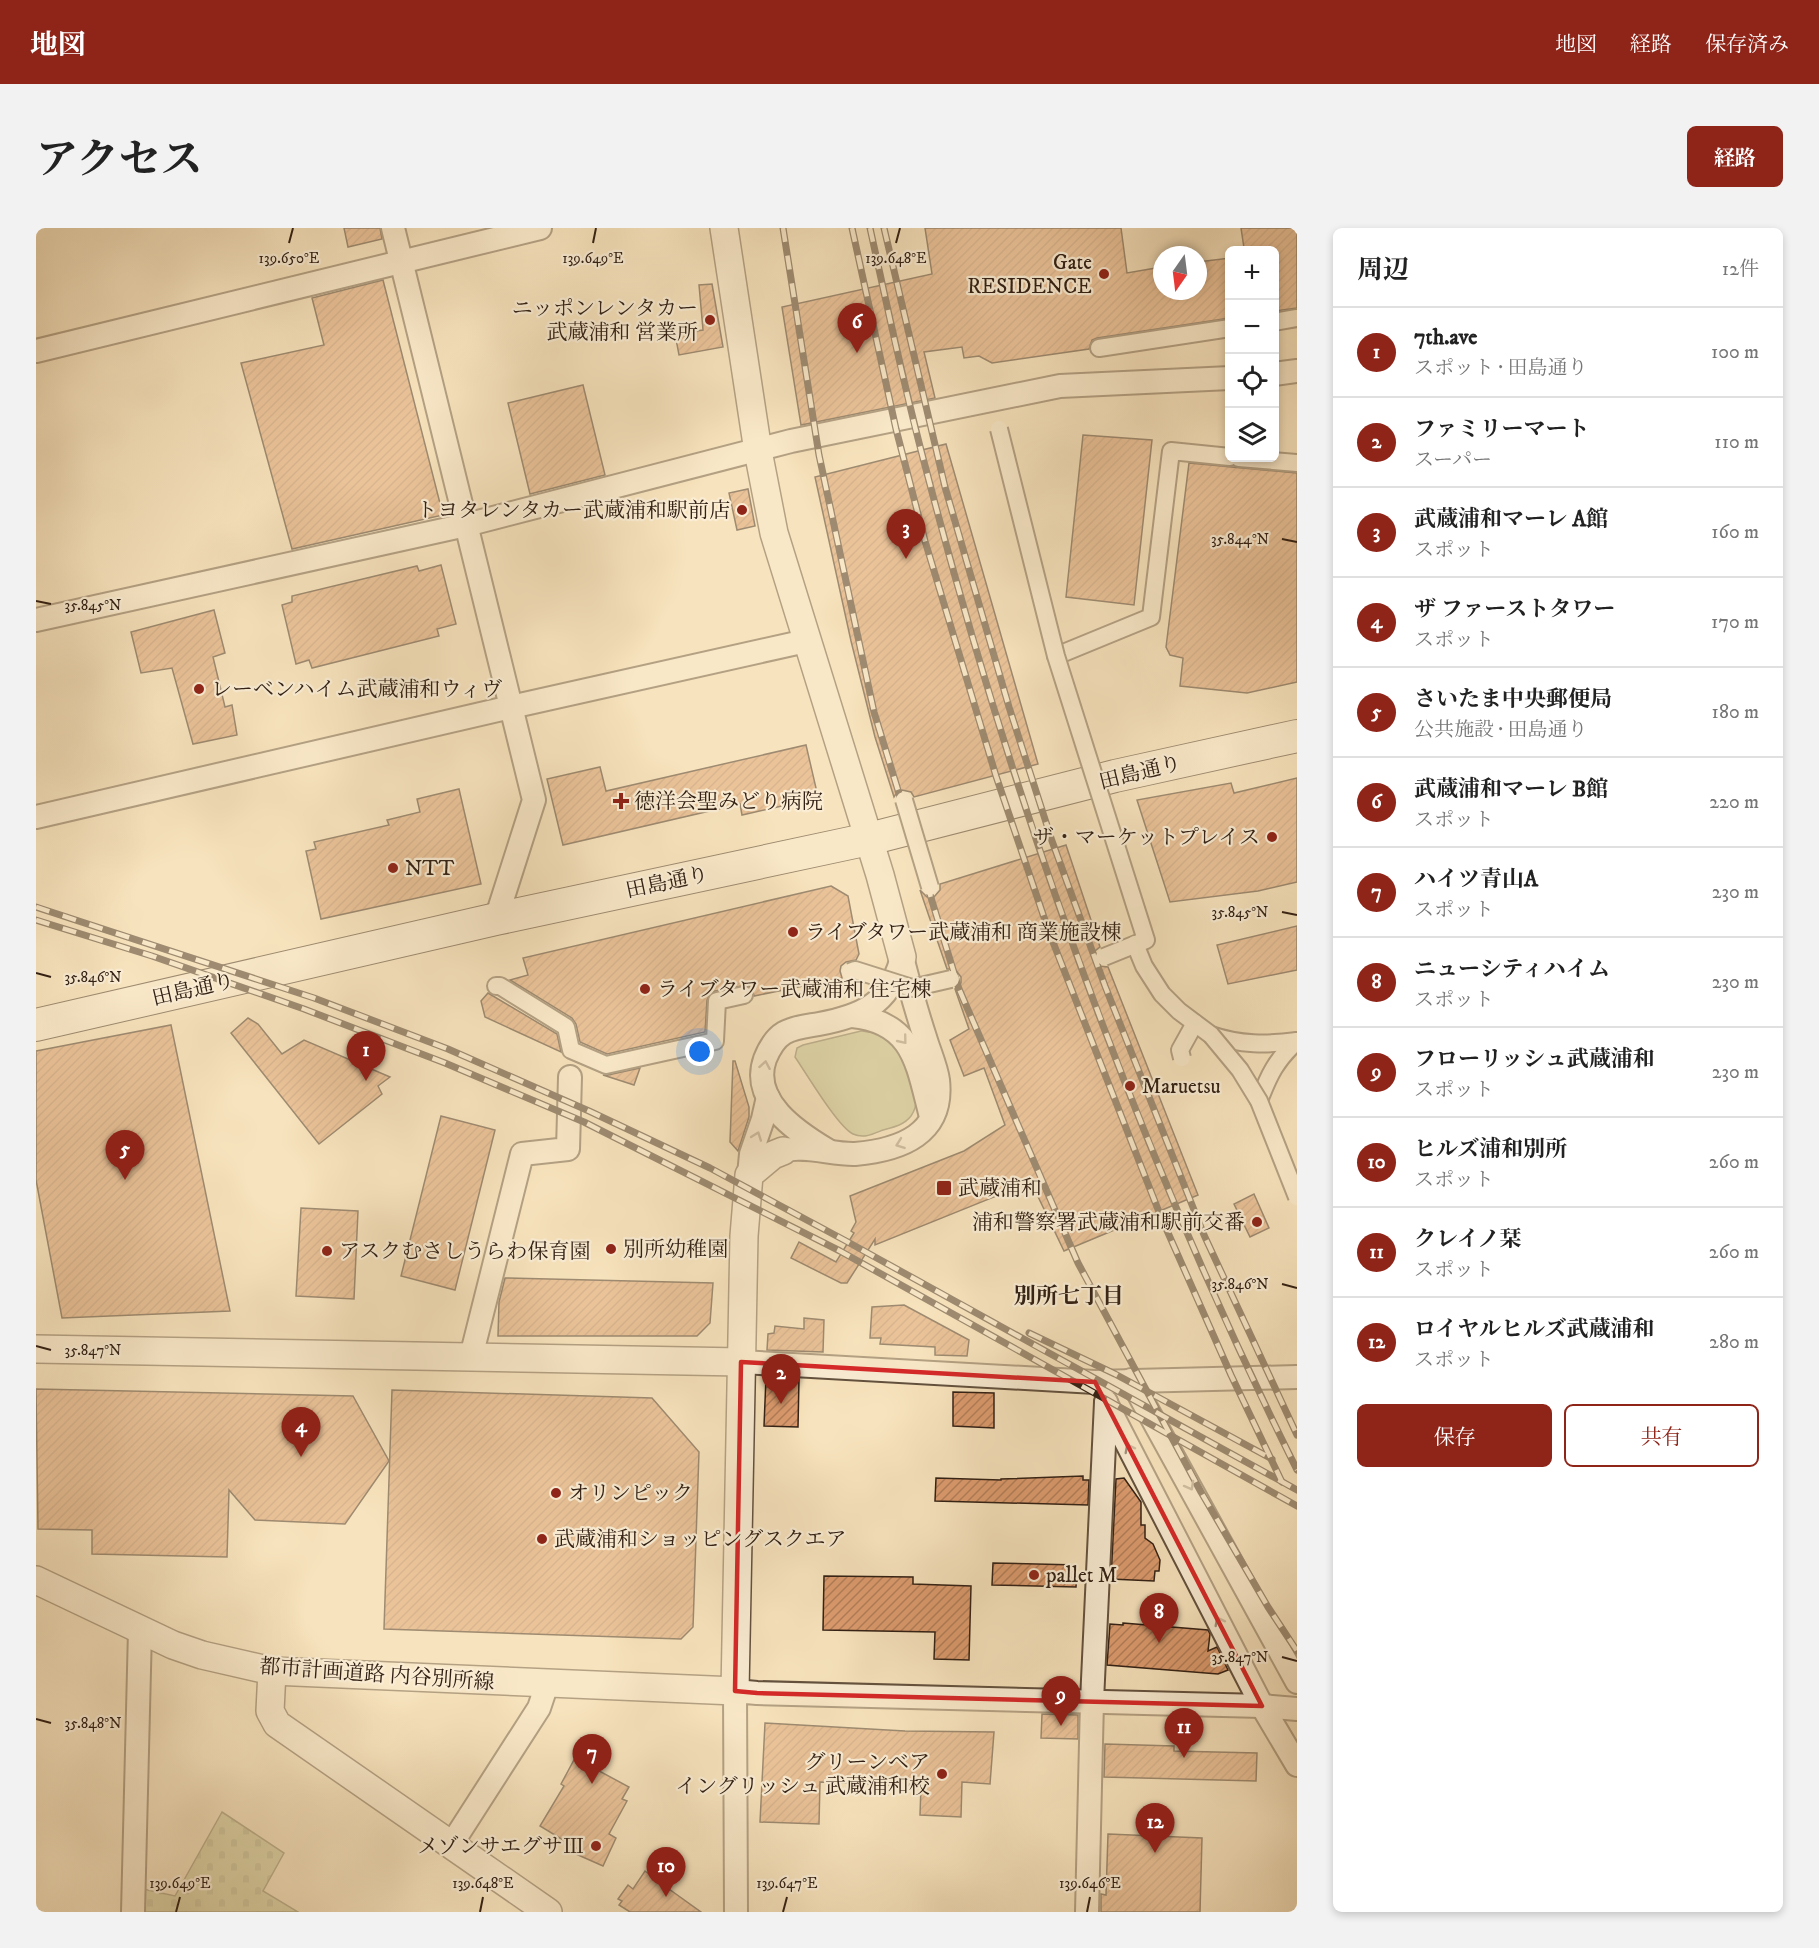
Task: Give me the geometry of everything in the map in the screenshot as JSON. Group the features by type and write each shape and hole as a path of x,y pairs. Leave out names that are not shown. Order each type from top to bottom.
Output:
{"main road":[{"name":"田島通り","path":"36,1025 496,919 869,839 1115,777 1297,736"}],"street":[{"path":"393,228 534,800 496,919"},
{"path":"36,351 540,228"},
{"path":"724,228 758,451 774,533 869,839 938,1078 938,1104 932,1120 923,1132 912,1139 874,1152 853,1154 802,1149 783,1151 773,1155 749,1175"},
{"path":"1279,321 1297,318"},
{"path":"1099,348 1225,329"},
{"path":"1279,373 1297,371"},
{"path":"36,620 466,525 791,441 1059,386 1225,378"},
{"path":"999,429 1056,656 1146,940 1104,957"},
{"path":"1056,656 1151,617 1171,451 1225,456"},
{"path":"1279,461 1297,463"},
{"path":"36,817 806,641"},
{"path":"1090,784 1146,965 1160,994 1177,1012 1201,1028 1248,1043 1278,1044 1297,1041"},
{"path":"904,800 933,882"},
{"path":"1136,944 1144,966 1162,994 1201,1028 1240,1070 1259,1101 1297,1197"},
{"path":"834,1153 790,1125 768,1097 763,1079 763,1066 768,1050 784,1033 796,1028 852,1016 876,1004 896,977 902,957"},
{"path":"858,975 912,988 951,979"},
{"path":"496,986 501,986 566,1027 571,1050 592,1063 606,1065 715,1041 717,1001 744,994"},
{"path":"852,1016 883,1022 901,1036 916,1061 932,1120"},
{"path":"1182,1058 1180,1050 1201,1028"},
{"path":"1259,1101 1280,1056 1297,1041"},
{"path":"471,1357 522,1154 568,1149 570,1077"},
{"path":"735,1912 735,1691 744,1229 751,1154 768,1097"},
{"path":"36,1349 741,1362 1095,1382 1297,1377"},
{"path":"1131,1380 1297,1682"},
{"path":"1095,1382 1262,1706 1297,1765"},
{"path":"1087,1912 1092,1701 1106,1402"},
{"name":"都市計画道路 内谷別所線","path":"36,1580 141,1630 202,1655 272,1671 735,1691"},
{"path":"133,1912 141,1630"},
{"path":"272,1671 270,1711 278,1724 548,1912"},
{"path":"451,1845 539,1708 547,1684"},
{"path":"735,1691 1262,1706 1297,1709"}],"highlighted area":[{"path":"741,1362 1095,1382 1262,1706 757,1693 735,1691"}],"green space":[{"path":"861,1031 882,1035 895,1044 912,1074 916,1097 915,1107 905,1122 865,1136 853,1134 839,1121 795,1057 797,1048 803,1045"},
{"path":"222,1812 284,1853 263,1891 298,1912 142,1912 143,1889 175,1896"}],"building":[{"path":"344,228 380,228 382,239 348,247"},
{"path":"925,228 1121,228 1127,273 1153,269 1153,300 1207,300 1207,261 1225,259 1225,319 1097,338 1092,340 1089,349 992,363 979,356 964,358 962,347 924,352 935,398 801,425 782,307 932,274"},
{"path":"1241,228 1297,228 1297,308 1279,310 1279,246 1244,246"},
{"path":"383,280 443,515 292,549 241,363 324,345 312,298"},
{"name":"ニッポンレンタカー 武蔵浦和 営業所","path":"712,284 723,347 679,355 675,334 703,330 699,285"},
{"path":"583,385 605,475 530,494 508,403"},
{"path":"1083,435 1152,440 1134,605 1066,597"},
{"path":"946,444 1038,764 914,797 911,792 902,790 894,797 875,737 851,641 815,477"},
{"path":"1189,463 1297,473 1297,682 1247,693 1180,686 1183,658 1170,655 1166,647"},
{"name":"トヨタレンタカー武蔵浦和駅前店","path":"748,489 755,526 737,530 729,493"},
{"path":"441,565 456,624 437,629 439,636 312,668 309,660 296,664 282,605 292,602 292,596 417,566 419,571"},
{"name":"レーベンハイム武蔵浦和ウィヴ","path":"214,610 225,653 213,657 225,707 232,705 237,735 193,744 172,668 141,673 131,632"},
{"path":"806,745 816,788 808,800 742,815 740,804 563,845 547,779 600,767 606,791"},
{"path":"1297,778 1297,882 1258,891 1170,902 1137,800 1231,783 1234,793"},
{"name":"NTT","path":"459,789 481,884 321,919 306,851 316,849 314,842 389,825 387,820 420,812 417,799"},
{"name":"武蔵浦和","path":"1066,845 1100,947 1095,951 1094,960 1098,966 1108,967 1198,1195 1064,1251 1031,1182 875,1245 875,1239 847,1283 841,1283 791,1258 799,1242 836,1262 854,1233 851,1231 856,1222 850,1196 964,1151 1005,1125 984,1068 964,1076 950,1040 969,1029 955,989 961,983 961,977 955,969 947,969 920,890 927,897 934,897 940,890 940,884"},
{"path":"831,886 848,896 859,954 856,960 846,962 841,966 842,978 754,996 752,988 747,985 715,991 707,1000 705,1032 607,1054 580,1042 576,1024 572,1018 510,980 528,975 523,958"},
{"path":"1297,926 1297,970 1228,984 1217,945"},
{"path":"488,993 557,1034 561,1052 485,1017 481,1001"},
{"path":"248,1018 258,1024 282,1054 304,1040 390,1077 378,1086 382,1094 319,1144 231,1033"},
{"path":"171,1025 230,1311 62,1318 36,1180 36,1051"},
{"path":"733,1061 735,1061 749,1107 749,1117 738,1151 730,1142"},
{"path":"640,1068 634,1085 603,1075 608,1075"},
{"path":"441,1116 495,1130 455,1290 401,1276"},
{"path":"1254,1194 1269,1228 1250,1237 1234,1204"},
{"path":"301,1208 358,1211 354,1299 296,1296"},
{"path":"505,1278 713,1283 710,1323 697,1336 498,1336 499,1302"},
{"path":"904,1305 969,1340 967,1356 935,1355 935,1347 880,1344 881,1338 870,1338 872,1307"},
{"path":"804,1318 824,1320 823,1352 767,1350 768,1334 774,1333 775,1326 804,1329"},
{"path":"766,1377 799,1379 798,1427 764,1426"},
{"path":"36,1389 353,1396 389,1461 345,1524 255,1520 229,1490 227,1557 92,1554 92,1530 38,1529"},
{"name":"武蔵浦和ショッピングスクエア","path":"392,1390 652,1398 699,1452 693,1627 681,1639 384,1629"},
{"path":"953,1392 994,1393 994,1428 953,1426"},
{"path":"1083,1476 1083,1480 1089,1480 1088,1505 935,1501 936,1478 1001,1480"},
{"path":"1124,1478 1141,1502 1141,1525 1145,1525 1145,1538 1153,1544 1160,1560 1159,1571 1155,1571 1154,1581 1111,1579 1116,1479"},
{"name":"pallet M","path":"993,1563 1077,1565 1076,1587 992,1585"},
{"path":"824,1576 913,1577 913,1584 971,1586 969,1660 934,1659 935,1632 823,1630"},
{"path":"1123,1623 1208,1630 1210,1634 1208,1651 1217,1647 1228,1670 1218,1674 1107,1665 1110,1624 1123,1625"},
{"path":"1042,1714 1078,1715 1078,1739 1041,1738"},
{"path":"765,1723 905,1731 994,1732 990,1784 962,1782 961,1817 920,1815 921,1786 820,1782 819,1824 760,1822"},
{"path":"1105,1744 1174,1746 1174,1751 1257,1753 1256,1781 1104,1777"},
{"path":"575,1758 629,1787 622,1799 627,1801 609,1834 616,1838 603,1866 576,1854 578,1849 540,1826 564,1786 561,1784"},
{"path":"1108,1834 1202,1838 1200,1912 1101,1912 1101,1894 1106,1895"},
{"path":"645,1871 701,1912 630,1912 619,1905 622,1901 618,1899 628,1885 633,1889"}],"railway":[{"path":"783,228 819,455 874,712 959,989 1078,1263 1201,1492 1268,1607 1297,1651"},
{"path":"852,228 896,429 925,541 996,776 1049,932 1161,1217 1231,1375 1282,1482"},
{"path":"870,228 911,412 962,601 1000,729 1042,855 1086,981 1134,1106 1185,1229 1297,1470"},
{"path":"884,228 945,487 1009,707 1052,841 1105,986 1204,1235 1297,1435"},
{"path":"36,907 314,998 448,1049 589,1111 710,1168 1297,1490"},
{"path":"36,920 152,956 304,1009 445,1063 584,1122 840,1251 1297,1506"},
{"path":"1029,1333 1115,1374 1272,1459"}],"place":[{"name":"Gate RESIDENCE","path":"1104,274"},
{"name":"ニッポンレンタカー 武蔵浦和 営業所","path":"710,320"},
{"name":"武蔵浦和マーレ B館","path":"857,353"},
{"name":"トヨタレンタカー武蔵浦和駅前店","path":"742,510"},
{"name":"武蔵浦和マーレ A館","path":"906,559"},
{"name":"レーベンハイム武蔵浦和ウィヴ","path":"199,689"},
{"name":"徳洋会聖みどり病院","path":"621,801"},
{"name":"ザ・マーケットプレイス","path":"1272,837"},
{"name":"NTT","path":"393,868"},
{"name":"ライブタワー武蔵浦和 商業施設棟","path":"793,932"},
{"name":"ライブタワー武蔵浦和 住宅棟","path":"645,989"},
{"name":"7th.ave","path":"366,1081"},
{"name":"Maruetsu","path":"1130,1086"},
{"name":"さいたま中央郵便局","path":"125,1180"},
{"name":"武蔵浦和","path":"944,1188"},
{"name":"浦和警察署武蔵浦和駅前交番","path":"1257,1222"},
{"name":"別所幼稚園","path":"611,1249"},
{"name":"アスクむさしうらわ保育園","path":"327,1251"},
{"name":"ファミリーマート","path":"781,1404"},
{"name":"ザ ファーストタワー","path":"301,1457"},
{"name":"オリンピック","path":"556,1493"},
{"name":"武蔵浦和ショッピングスクエア","path":"542,1539"},
{"name":"pallet M","path":"1034,1575"},
{"name":"ニューシティハイム","path":"1159,1643"},
{"name":"フローリッシュ武蔵浦和","path":"1061,1726"},
{"name":"クレイノ栞","path":"1184,1758"},
{"name":"グリーンベア イングリッシュ 武蔵浦和校","path":"942,1774"},
{"name":"ハイツ青山A","path":"592,1784"},
{"name":"メゾンサエグサⅢ","path":"596,1846"},
{"name":"ロイヤルヒルズ武蔵浦和","path":"1155,1853"},
{"name":"ヒルズ浦和別所","path":"666,1897"}],"district":[{"name":"別所七丁目","path":"1069,1295"}]}
